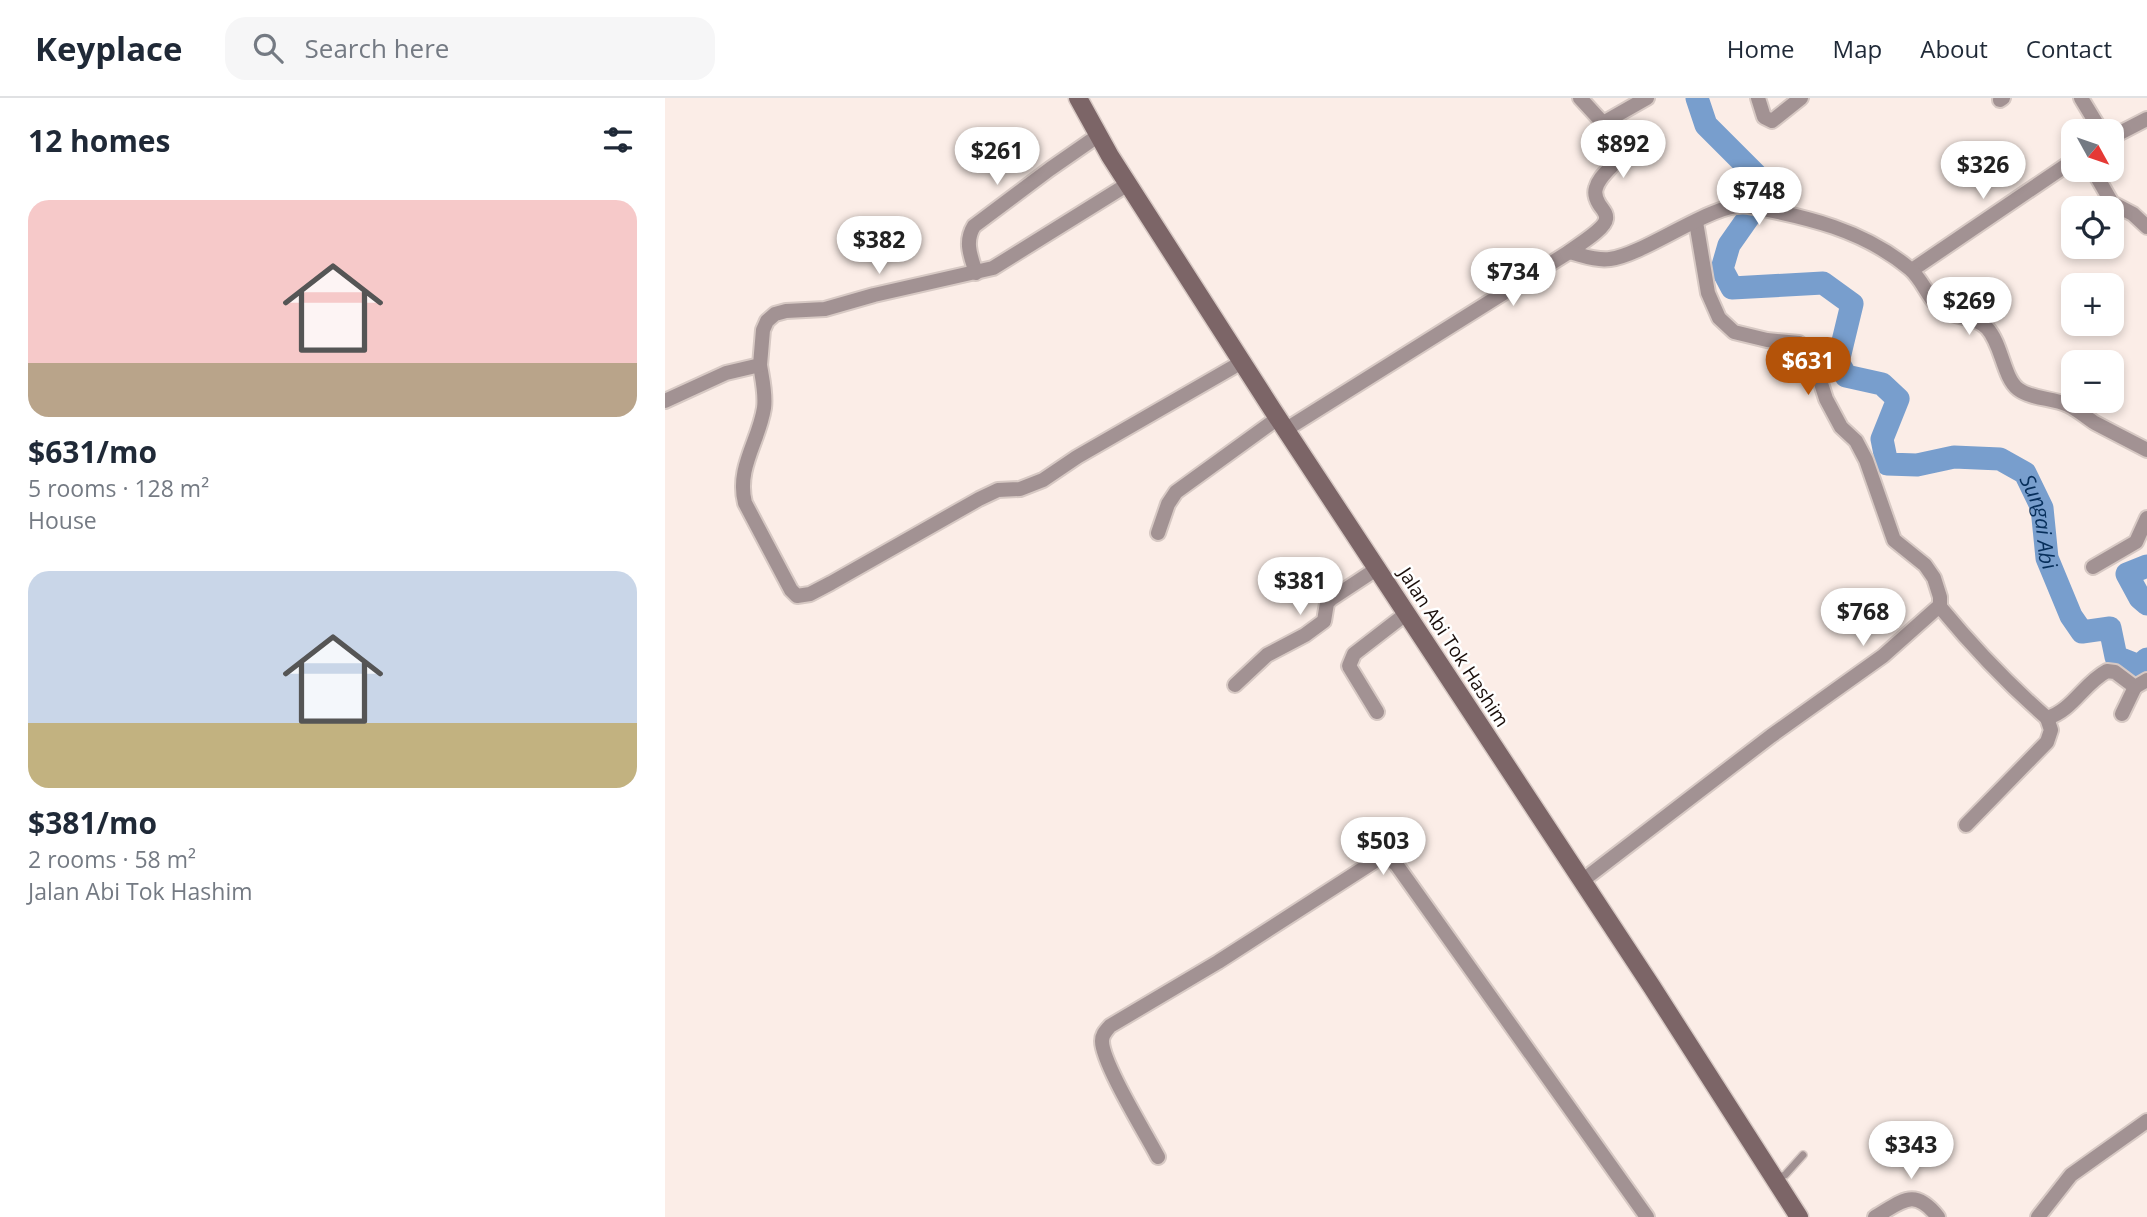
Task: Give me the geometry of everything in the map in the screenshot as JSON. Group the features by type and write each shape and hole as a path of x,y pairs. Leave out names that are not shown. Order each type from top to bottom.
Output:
{"main road":[{"name":"Jalan Abi Tok Hashim","path":"1078,98 1128,184 1242,362 1799,1217"}],"street":[{"path":"1158,533 1168,504 1176,492 1282,424 1569,251 1602,228 1607,216 1595,195 1596,188 1618,160 1621,151 1603,123 1580,98"},
{"path":"1603,123 1647,98"},
{"path":"1758,98 1764,117 1772,121 1801,98"},
{"path":"2081,98 2094,119"},
{"path":"2125,130 2147,119"},
{"path":"977,273 968,248 969,234 974,226 1099,135"},
{"path":"1912,270 2061,169"},
{"path":"2100,182 2112,203 2133,214 2147,227"},
{"path":"1128,184 1007,260 977,273 874,295 825,309 786,311 775,314 767,321 761,336 760,365 764,410 742,475 741,491 790,590 797,596 803,596 831,583 979,499 998,491 1020,489 1044,480 1077,457 1242,362"},
{"path":"1569,251 1592,258 1612,259 1696,222 1744,205 1814,220 1855,233 1872,241 1912,270 1940,308 1947,313 1976,320 1987,328 1999,346 2013,384 2021,391 2070,406 2147,450"},
{"path":"1696,222 1708,293 1719,318 1734,332 1767,340 1799,343 1812,355 1826,399 1841,427 1856,441 1866,460 1894,540 1925,565 1934,578 1940,607 1968,641 2047,718 2050,730 2047,742 1966,825"},
{"path":"665,401 726,373 760,365"},
{"path":"2093,567 2136,542 2147,518"},
{"path":"1235,685 1267,655 1305,635 1324,621 1327,603 1331,599 1378,568"},
{"path":"1582,881 1760,745 1883,656 1940,607"},
{"path":"1377,712 1349,666 1349,661 1354,654 1407,613"},
{"path":"2047,718 2058,715 2088,685 2107,671 2115,671 2141,684 2122,714"},
{"path":"1159,1157 1113,1072 1102,1042 1103,1034 1109,1026 1218,962 1378,859 1387,857 1397,864 1647,1217"},
{"path":"2038,1217 2071,1175 2147,1121"},
{"path":"1875,1217 1907,1198 1917,1198 1926,1202 1938,1217"}],"lane":[{"path":"1774,1178 1785,1175 1803,1154"}],"waterway":[{"name":"Sungai Abi","path":"1697,98 1706,125 1769,188 1729,245 1722,269 1732,288 1823,283 1852,304 1838,362 1846,376 1882,384 1898,399 1882,439 1887,464 1917,465 1954,457 2000,459 2025,473 2042,508 2047,558 2071,616 2082,632 2110,628 2116,657 2139,666 2147,659"},
{"name":"Sungai Abi","path":"2147,566 2127,574 2140,598 2147,604"}]}
